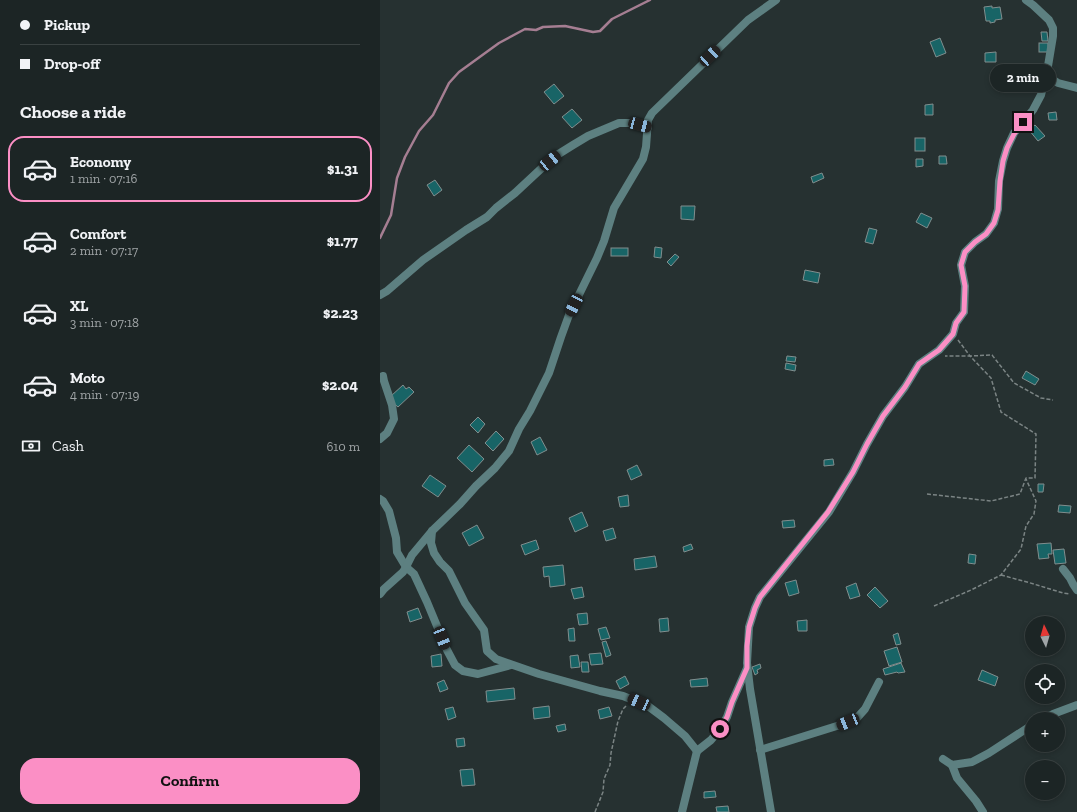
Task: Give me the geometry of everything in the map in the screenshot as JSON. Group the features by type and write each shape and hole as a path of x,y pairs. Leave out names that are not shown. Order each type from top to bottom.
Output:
{"street":[{"path":"380,594 402,572 412,555 432,531 495,468 509,451 549,372 569,314 604,241 614,208 643,159 646,148 648,120 652,113 748,20 776,0"},
{"path":"771,812 747,668 749,627 760,597 828,512 853,472 883,416 905,387 919,364 939,350 953,334 956,323 964,312 965,286 961,265 965,252 986,234 994,223 998,210 1003,161 1007,148 1014,134 1033,110 1040,95 1046,75 1053,28 1049,20 1026,0"},
{"path":"1046,75 1058,83 1077,88"},
{"path":"380,296 423,260 466,230 487,218 496,208 557,155 588,136 619,123 631,122 648,127"},
{"path":"380,439 387,433 394,419 392,405 383,376"},
{"path":"380,499 389,511 396,538 397,552 406,567 414,574 455,666 463,671 478,674 512,665"},
{"path":"432,531 431,543 434,553 449,571 465,603 484,630 488,651 496,659 539,674 623,696 648,706 685,736 697,751"},
{"path":"1063,569 1070,578 1076,592"},
{"path":"682,812 697,751 711,740 720,729 727,717 747,668"},
{"path":"760,750 856,719 865,709 879,682"},
{"path":"1058,712 1077,705"},
{"path":"952,765 972,762 1025,730"},
{"path":"942,759 952,765 957,778 983,812"}],"path":[{"path":"953,334 970,356 991,378 1001,412 1036,434 1035,478 1026,478"},
{"path":"931,355 992,355 1014,383 1041,398 1053,400"},
{"path":"927,494 991,501 1020,494 1026,478"},
{"path":"934,606 1001,575 1020,549 1026,526 1034,514 1036,501 1026,478"},
{"path":"1001,575 1063,593 1076,592"},
{"path":"595,812 603,792 604,779 610,765 618,721 623,708 631,699"}],"building":[{"path":"992,6 992,8 1000,7 1002,19 995,20 995,22 990,23 990,21 986,21 984,7"},
{"path":"1041,32 1047,32 1048,41 1042,41"},
{"path":"940,38 946,53 936,57 930,42"},
{"path":"1039,43 1048,43 1048,52 1039,52"},
{"path":"996,52 996,62 985,62 985,53"},
{"path":"554,84 564,96 554,104 544,92"},
{"path":"933,104 933,115 925,115 925,105"},
{"path":"572,109 582,120 572,128 562,117"},
{"path":"1056,112 1057,120 1049,120 1048,113"},
{"path":"1035,125 1045,136 1038,141 1029,130"},
{"path":"915,138 925,138 925,151 915,151"},
{"path":"939,156 946,156 947,164 939,164"},
{"path":"916,159 923,159 923,166 916,167"},
{"path":"822,173 824,178 813,183 811,177"},
{"path":"435,180 442,190 434,196 427,185"},
{"path":"681,206 695,206 694,220 681,219"},
{"path":"921,213 932,218 927,228 916,222"},
{"path":"869,228 877,230 873,244 865,242"},
{"path":"655,247 662,248 661,258 654,257"},
{"path":"611,248 628,248 628,256 611,256"},
{"path":"675,254 679,257 671,266 667,262"},
{"path":"805,270 820,273 818,283 803,280"},
{"path":"787,356 796,357 795,362 786,361"},
{"path":"786,363 796,365 795,371 785,369"},
{"path":"1026,371 1039,379 1035,385 1022,378"},
{"path":"403,385 406,389 409,387 414,392 398,407 391,401 391,396"},
{"path":"478,417 485,424 478,433 470,425"},
{"path":"496,431 504,439 493,451 485,443"},
{"path":"540,437 547,450 537,455 531,442"},
{"path":"469,445 484,459 472,472 457,458"},
{"path":"833,459 834,465 824,466 824,460"},
{"path":"637,465 642,475 631,480 627,470"},
{"path":"430,475 446,486 438,497 422,486"},
{"path":"1038,484 1044,484 1043,492 1038,492"},
{"path":"628,495 629,506 620,507 618,497"},
{"path":"1059,505 1071,506 1070,513 1058,512"},
{"path":"582,512 588,526 575,532 569,518"},
{"path":"794,520 795,527 783,528 782,521"},
{"path":"477,525 484,538 469,546 462,533"},
{"path":"613,528 616,538 606,541 603,531"},
{"path":"536,540 539,549 525,555 521,545"},
{"path":"1051,543 1052,554 1048,554 1049,558 1039,559 1037,544"},
{"path":"691,544 693,549 684,552 683,547"},
{"path":"1064,549 1066,563 1055,564 1053,550"},
{"path":"969,554 976,555 975,564 968,563"},
{"path":"655,556 657,567 635,570 634,559"},
{"path":"563,565 565,585 550,587 549,576 544,577 543,567"},
{"path":"796,580 799,593 789,596 785,583"},
{"path":"856,583 860,596 850,599 846,587"},
{"path":"582,587 584,597 574,599 571,589"},
{"path":"875,587 888,601 880,608 867,595"},
{"path":"418,608 422,618 410,622 407,612"},
{"path":"587,613 588,624 579,625 577,614"},
{"path":"668,618 669,631 660,632 659,619"},
{"path":"807,620 807,631 798,631 797,621"},
{"path":"606,627 610,638 601,640 598,629"},
{"path":"574,628 575,641 569,641 568,629"},
{"path":"898,633 901,644 896,645 893,635"},
{"path":"606,641 611,655 606,657 602,642"},
{"path":"897,647 902,662 889,666 884,651"},
{"path":"601,653 603,664 591,665 589,654"},
{"path":"441,654 442,666 432,667 431,656"},
{"path":"578,655 580,667 571,668 570,656"},
{"path":"581,662 588,662 589,672 582,672"},
{"path":"901,663 905,672 885,675 883,669"},
{"path":"760,664 761,668 757,670 758,673 755,675 752,667"},
{"path":"982,670 998,677 995,686 978,680"},
{"path":"625,676 629,684 620,689 616,681"},
{"path":"707,678 708,686 691,687 690,680"},
{"path":"444,680 448,689 440,692 437,683"},
{"path":"514,688 515,699 487,702 486,691"},
{"path":"549,706 550,717 534,719 533,708"},
{"path":"453,707 456,717 448,720 445,709"},
{"path":"609,707 612,716 600,719 598,710"},
{"path":"565,724 566,730 558,732 556,726"},
{"path":"464,738 465,746 457,747 456,739"},
{"path":"473,769 475,785 462,786 460,770"},
{"path":"715,791 716,797 704,798 704,792"},
{"path":"728,806 729,812 717,812 716,807"}],"waterway":[{"path":"380,238 391,215 397,178 405,157 419,131 433,115 449,83 459,72 499,43 525,29 536,30 543,27 565,26 593,32 600,31 612,19 650,0"}],"route":[{"path":"720,729 727,717 747,668 749,627 760,597 828,512 853,472 883,416 905,387 919,364 939,350 953,334 956,323 964,312 965,286 961,265 965,252 986,234 994,223 998,210 1003,161 1007,148 1014,134 1023,122"}]}
